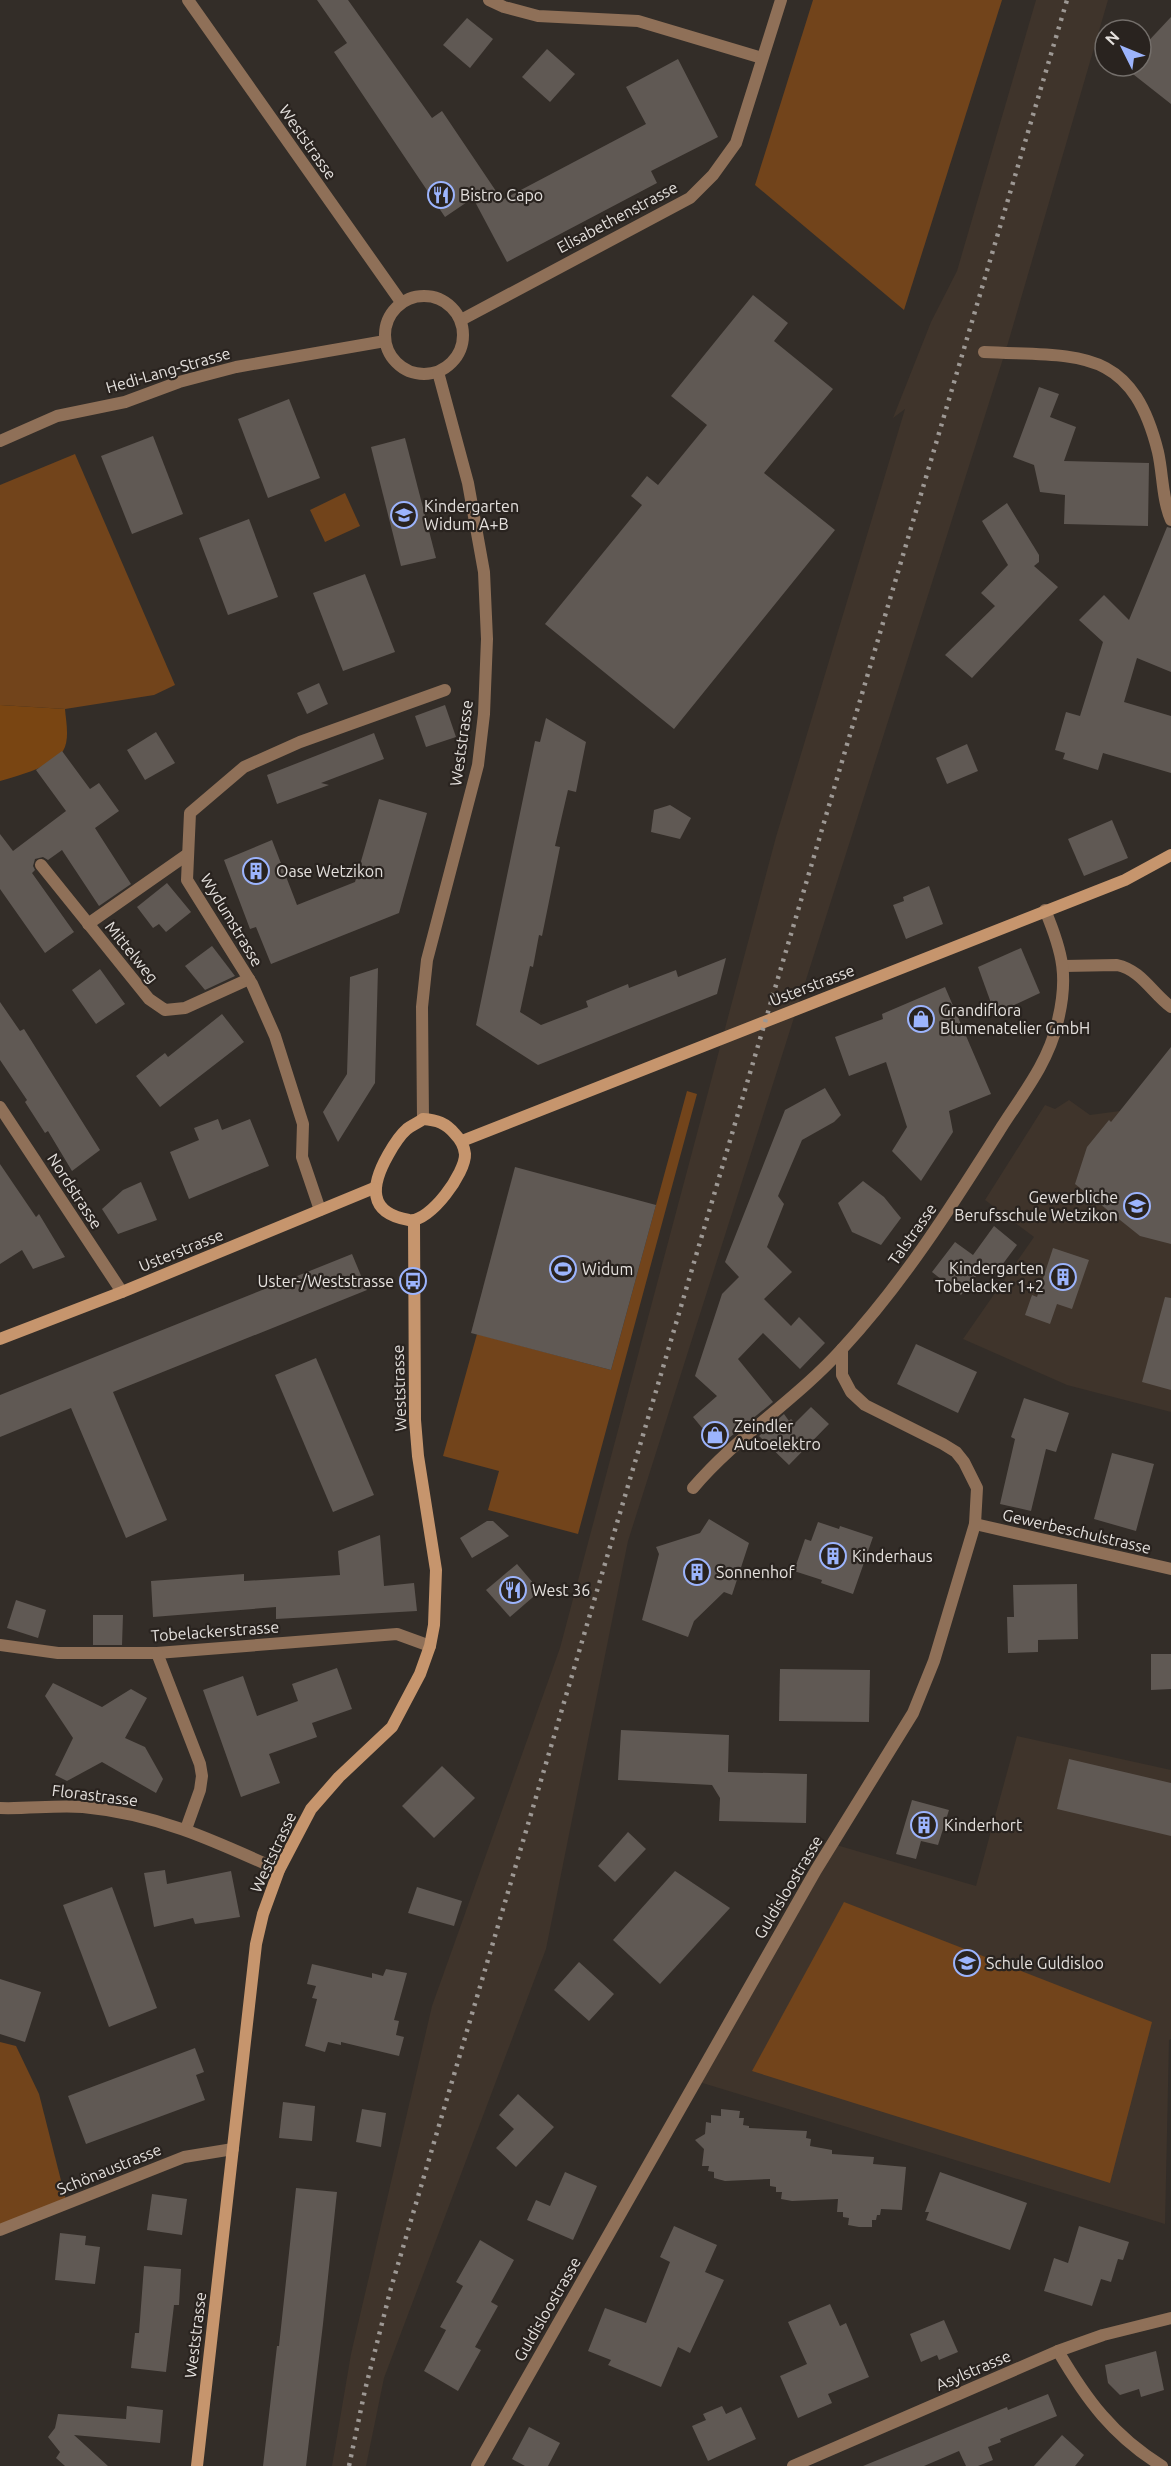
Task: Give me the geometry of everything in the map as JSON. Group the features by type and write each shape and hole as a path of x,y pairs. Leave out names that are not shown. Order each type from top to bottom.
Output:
{"main road":[{"name":"Usterstrasse","path":"462,1141 1125,880 1171,855"},
{"path":"423,1119 437,1120 448,1126 462,1141 465,1156 441,1201 427,1215 414,1221 399,1218 387,1211 378,1201 374,1188 378,1172 406,1130 423,1119"},
{"name":"Usterstrasse","path":"0,1340 374,1188"},
{"name":"Weststrasse","path":"196,2466 256,1944 263,1914 279,1870 311,1809 339,1777 392,1727 420,1674 430,1646 435,1613 436,1570 418,1456 415,1420 414,1221"}],"street":[{"name":"Weststrasse","path":"188,0 401,302"},
{"path":"489,0 504,8 538,16 638,21 762,58"},
{"name":"Elisabethenstrasse","path":"461,320 690,198 713,175 736,143 781,0"},
{"path":"428,296 442,299 453,308 461,320 463,335 460,351 451,363 438,372 424,374 410,372 398,365 389,354 385,341 385,327 391,313 401,302 414,297 428,296"},
{"name":"Hedi-Lang-Strasse","path":"0,441 57,416 124,402 179,382 236,367 385,341"},
{"path":"984,352 1076,358 1102,365 1119,375 1134,393 1149,423 1158,453 1165,499 1171,520"},
{"name":"Weststrasse","path":"423,1119 422,1007 427,960 478,765 484,714 488,639 484,572 468,483 438,372"},
{"name":"Wydumstrasse","path":"320,1210 302,1156 303,1124 275,1036 249,980 187,880 190,813 244,767 300,742 445,690"},
{"name":"Mittelweg","path":"88,924 188,854"},
{"name":"Mittelweg","path":"41,865 149,999 165,1010 185,1008 249,980"},
{"name":"Talstrasse","path":"693,1488 713,1464 800,1391 842,1349 901,1277 936,1229 1038,1069 1057,1026 1064,991 1064,966 1060,948 1045,910"},
{"path":"1064,966 1117,965 1125,967 1137,974 1171,1006"},
{"name":"Nordstrasse","path":"0,1107 122,1292"},
{"name":"Guldisloostrasse","path":"477,2466 816,1870 913,1713 934,1662 975,1524 977,1488 964,1462 943,1444 865,1405 851,1392 842,1375 842,1349"},
{"name":"Gewerbeschulstrasse","path":"975,1524 1171,1569"},
{"name":"Tobelackerstrasse","path":"0,1645 58,1653 157,1653 397,1634 430,1646"},
{"path":"157,1653 200,1764 202,1776 186,1829"},
{"name":"Florastrasse","path":"0,1808 44,1806 85,1808 135,1816 186,1829 279,1870"},
{"name":"Schönaustrasse","path":"0,2230 184,2157 233,2150"},
{"name":"Asylstrasse","path":"793,2466 1058,2351 1103,2335 1171,2318"},
{"path":"1058,2351 1088,2400 1110,2426 1131,2445 1162,2466"}],"shaded area":[{"path":"813,0 1002,0 904,310 755,185"},
{"path":"1036,0 1108,0 1103,18 1093,18 1093,51 1008,343 628,1541 546,1949 384,2378 366,2466 332,2466 351,2354 432,2006 560,1648 776,837 905,409 893,418 931,322 957,271"},
{"path":"75,454 175,685 154,695 65,709 0,705 0,485"},
{"path":"345,493 360,526 325,542 310,510"},
{"path":"0,705 65,709 67,736 63,751 43,766 0,781"},
{"path":"687,1091 697,1094 578,1534 488,1510 499,1471 443,1456 477,1334 611,1370"},
{"path":"1069,1100 1090,1115 1120,1111 1171,1150 1171,1412 1067,1385 963,1339 1034,1237 985,1200 1045,1105 1055,1109"},
{"name":"Schule Guldisloo","path":"1017,1736 1171,1770 1171,2039 1169,2040 1165,2224 696,2081 833,1844 976,1886"},
{"path":"844,1902 1152,2022 1110,2183 752,2071"},
{"path":"0,2042 16,2046 39,2094 67,2204 0,2230"}],"building":[{"path":"317,0 348,0 432,118 442,111 502,200 646,124 626,87 678,59 718,137 651,171 657,183 507,262 473,198 445,217 334,52 347,43"},
{"path":"1171,17 1171,104 1138,78 1153,78 1153,36"},
{"path":"467,18 493,39 470,68 443,45"},
{"path":"547,49 575,74 550,102 522,77"},
{"path":"753,295 788,323 774,341 833,389 764,473 835,530 674,729 545,624 642,505 631,496 647,476 658,485 707,425 671,396"},
{"path":"1039,387 1059,394 1050,417 1076,427 1064,461 1149,463 1148,526 1064,524 1065,495 1040,492 1034,465 1013,457"},
{"path":"289,399 320,478 268,498 238,419"},
{"path":"153,436 183,514 132,534 101,456"},
{"path":"405,438 436,558 401,566 371,447"},
{"path":"1007,503 1039,555 1039,562 1034,566 1058,587 972,678 945,655 995,606 981,593 1008,565 982,521"},
{"path":"249,519 278,597 228,615 199,538"},
{"path":"1167,527 1171,528 1171,672 1137,658 1124,702 1171,716 1171,773 1103,753 1098,770 1063,759 1065,753 1055,750 1066,712 1080,716 1103,642 1079,620 1104,595 1129,620"},
{"path":"365,574 395,652 343,671 313,593"},
{"path":"319,683 328,704 307,714 297,693"},
{"path":"445,705 456,737 426,747 415,716"},
{"path":"546,718 586,742 576,792 568,790 555,846 560,847 542,936 539,935 533,967 530,966 520,1012 541,1025 588,1007 586,1001 628,984 629,988 676,970 678,977 726,958 717,994 538,1065 476,1025 535,741 540,742"},
{"path":"156,732 175,763 145,780 127,750"},
{"path":"374,733 384,759 321,783 329,785 277,804 267,775"},
{"path":"967,744 978,771 947,784 936,758"},
{"path":"62,751 90,789 99,783 119,811 95,828 131,884 99,906 62,850 48,860 43,857 35,859 33,866 35,870 32,873 74,932 45,953 0,889 0,834 13,851 66,811 36,770"},
{"name":"Oase Wetzikon","path":"379,799 427,813 399,913 271,964 256,927 250,929 224,860 272,840 297,905 355,882"},
{"path":"670,805 691,818 680,839 651,832 654,810"},
{"path":"1112,820 1128,858 1084,876 1068,839"},
{"path":"167,883 191,912 166,932 159,924 153,928 137,907"},
{"path":"929,886 943,924 906,939 893,905 904,901 903,897"},
{"path":"212,946 235,976 205,990 185,966"},
{"path":"1021,948 1040,993 995,1014 978,967"},
{"path":"378,968 375,1083 338,1142 323,1112 347,1074 350,977"},
{"path":"100,969 125,1004 96,1024 72,990"},
{"path":"945,987 991,1094 949,1111 953,1132 921,1181 892,1151 907,1127 886,1062 849,1076 835,1037 883,1019 882,1014"},
{"path":"0,1002 20,1031 24,1029 100,1150 72,1171 48,1131 45,1133 25,1102 27,1100 0,1060"},
{"path":"222,1014 244,1042 160,1107 136,1076 165,1053 168,1057"},
{"name":"Gewerbliche Berufsschule Wetzikon","path":"1171,1047 1171,1244 1140,1236 1075,1184 1087,1147 1109,1120 1111,1122"},
{"path":"825,1088 841,1115 834,1122 802,1140 778,1196 784,1204 767,1247 792,1272 764,1299 791,1326 799,1317 825,1343 800,1369 763,1333 738,1359 773,1402 718,1447 693,1417 717,1396 695,1376 722,1294 739,1277 725,1262 785,1110"},
{"path":"218,1119 222,1130 250,1119 269,1166 189,1199 170,1152 199,1140 194,1128"},
{"path":"0,1164 36,1217 39,1214 65,1257 33,1269 22,1250 0,1264"},
{"name":"Widum","path":"515,1167 656,1205 611,1370 471,1333"},
{"path":"863,1181 884,1197 901,1218 881,1245 852,1232 838,1203"},
{"path":"141,1182 157,1220 118,1234 102,1209 123,1190"},
{"path":"994,1226 1017,1245 996,1273 985,1265 961,1295 932,1272 955,1242 973,1255"},
{"name":"Kindergarten Tobelacker 1+2","path":"1053,1248 1089,1260 1072,1309 1057,1304 1050,1324 1025,1315 1032,1295 1037,1297"},
{"path":"352,1254 367,1290 113,1392 167,1520 126,1538 71,1408 0,1437 0,1395"},
{"path":"1165,1297 1171,1298 1171,1390 1142,1382"},
{"path":"916,1344 977,1372 958,1413 897,1384"},
{"path":"316,1358 374,1495 333,1512 275,1375"},
{"path":"1024,1398 1069,1413 1056,1452 1046,1449 1031,1511 1000,1504 1015,1439 1011,1437"},
{"path":"811,1407 829,1424 789,1465 759,1436 784,1414 789,1421 791,1419 795,1423"},
{"path":"1112,1453 1154,1464 1136,1531 1094,1519"},
{"name":"Sonnenhof","path":"709,1519 749,1543 732,1595 724,1592 694,1621 688,1637 642,1620 659,1554 656,1547 700,1533"},
{"path":"487,1521 493,1521 509,1536 472,1558 460,1538"},
{"name":"Kinderhaus","path":"818,1522 839,1529 840,1526 873,1537 853,1594 794,1571 805,1539 811,1541"},
{"path":"380,1535 384,1586 414,1583 417,1611 276,1619 276,1607 153,1617 151,1581 244,1574 244,1581 340,1575 338,1551"},
{"name":"West 36","path":"517,1564 540,1591 510,1617 486,1590"},
{"path":"1077,1584 1078,1639 1038,1640 1038,1652 1008,1653 1007,1617 1014,1617 1013,1585"},
{"path":"16,1600 46,1610 38,1638 7,1628"},
{"path":"93,1615 123,1615 122,1645 93,1645"},
{"path":"1151,1654 1171,1654 1171,1689 1151,1690"},
{"path":"337,1668 352,1709 312,1723 317,1737 269,1754 280,1783 241,1797 203,1690 243,1676 257,1716 298,1701 292,1684"},
{"path":"780,1669 870,1670 869,1722 779,1721"},
{"path":"53,1683 102,1707 131,1689 147,1698 125,1738 145,1747 163,1779 156,1793 102,1762 67,1781 55,1775 73,1738 45,1696"},
{"path":"621,1730 729,1735 728,1772 807,1774 806,1823 719,1821 720,1798 712,1785 618,1780"},
{"path":"1069,1759 1171,1783 1171,1836 1057,1809"},
{"path":"442,1766 475,1798 434,1838 402,1806"},
{"name":"Kinderhort","path":"912,1800 949,1810 938,1845 921,1841 916,1859 896,1854"},
{"path":"628,1832 646,1849 615,1882 598,1866"},
{"path":"165,1870 167,1884 231,1871 240,1917 195,1924 193,1918 154,1927 144,1873"},
{"path":"675,1871 730,1908 660,1984 613,1940"},
{"path":"112,1887 157,2008 109,2027 63,1905"},
{"path":"417,1887 462,1901 454,1926 408,1913"},
{"path":"579,1962 614,1994 589,2021 554,1990"},
{"path":"312,1964 372,1978 372,1973 383,1976 386,1969 407,1973 394,2020 399,2021 396,2035 404,2037 399,2056 341,2042 341,2045 328,2042 325,2052 305,2046 317,1999 312,1998 316,1986 307,1984"},
{"path":"0,1979 41,1992 25,2042 0,2034"},
{"path":"195,2048 204,2072 196,2075 205,2100 86,2144 68,2096"},
{"path":"518,2094 554,2127 516,2167 496,2148 514,2129 499,2115"},
{"path":"283,2102 315,2106 312,2141 279,2138"},
{"path":"362,2109 386,2113 381,2147 356,2142"},
{"path":"721,2109 740,2111 739,2118 744,2118 743,2125 749,2128 807,2131 806,2138 811,2139 810,2146 832,2150 832,2154 874,2157 873,2164 906,2167 902,2210 881,2209 876,2220 872,2220 872,2227 859,2227 848,2225 849,2218 843,2217 843,2212 837,2212 838,2199 792,2201 781,2199 782,2192 776,2192 776,2187 770,2186 770,2179 725,2181 714,2178 714,2172 708,2171 709,2166 702,2166 704,2149 695,2140 705,2134 706,2122 711,2123 711,2115 721,2116"},
{"path":"565,2172 597,2186 573,2240 527,2220 536,2200 550,2206"},
{"path":"940,2172 1027,2203 1010,2250 926,2220 929,2212 925,2212"},
{"path":"296,2188 337,2192 323,2324 306,2466 263,2466 277,2346 279,2346"},
{"path":"152,2194 187,2199 182,2235 147,2230"},
{"path":"674,2226 717,2245 705,2272 724,2280 690,2353 678,2347 661,2387 608,2365 611,2360 588,2351 605,2308 646,2323 670,2262 660,2257"},
{"path":"1079,2226 1129,2242 1123,2260 1118,2259 1111,2282 1101,2279 1092,2306 1044,2291 1054,2258 1068,2263"},
{"path":"60,2233 86,2236 85,2245 100,2247 95,2284 55,2280"},
{"path":"480,2240 514,2260 491,2302 498,2306 475,2347 481,2350 458,2391 424,2371 446,2330 440,2327 463,2286 456,2282"},
{"path":"144,2266 181,2269 179,2305 174,2305 166,2372 131,2368 135,2333 139,2333"},
{"path":"830,2304 840,2326 846,2323 869,2377 828,2394 832,2403 798,2418 780,2376 807,2364 788,2322"},
{"path":"944,2320 958,2352 939,2360 937,2355 921,2362 910,2334"},
{"path":"1156,2351 1164,2390 1141,2397 1139,2389 1120,2395 1108,2383 1105,2365"},
{"path":"1048,2394 1057,2416 1000,2439 1001,2442 988,2447 993,2460 978,2466 966,2466 959,2451 924,2466 863,2466 1007,2407 1008,2410"},
{"path":"127,2406 163,2410 160,2443 74,2435 108,2466 65,2466 56,2458 60,2452 48,2437 55,2428 58,2414 126,2419"},
{"path":"722,2406 726,2414 741,2407 756,2439 708,2461 692,2426 706,2420 703,2414"},
{"path":"529,2427 560,2443 548,2466 525,2466 512,2459"},
{"path":"1062,2435 1084,2455 1075,2466 1034,2466"}],"railway":[{"path":"349,2466 365,2390 391,2288 1067,0"}],"place":[{"name":"Bistro Capo","path":"441,195"},
{"name":"Kindergarten Widum A+B","path":"404,515"},
{"name":"Oase Wetzikon","path":"256,871"},
{"name":"Grandiflora Blumenatelier GmbH","path":"921,1019"},
{"name":"Gewerbliche Berufsschule Wetzikon","path":"1137,1206"},
{"name":"Widum","path":"563,1269"},
{"name":"Kindergarten Tobelacker 1+2","path":"1063,1277"},
{"name":"Uster-/Weststrasse","path":"413,1281"},
{"name":"Zeindler Autoelektro","path":"715,1435"},
{"name":"Kinderhaus","path":"833,1556"},
{"name":"Sonnenhof","path":"697,1572"},
{"name":"West 36","path":"513,1590"},
{"name":"Kinderhort","path":"924,1825"},
{"name":"Schule Guldisloo","path":"967,1963"}]}
